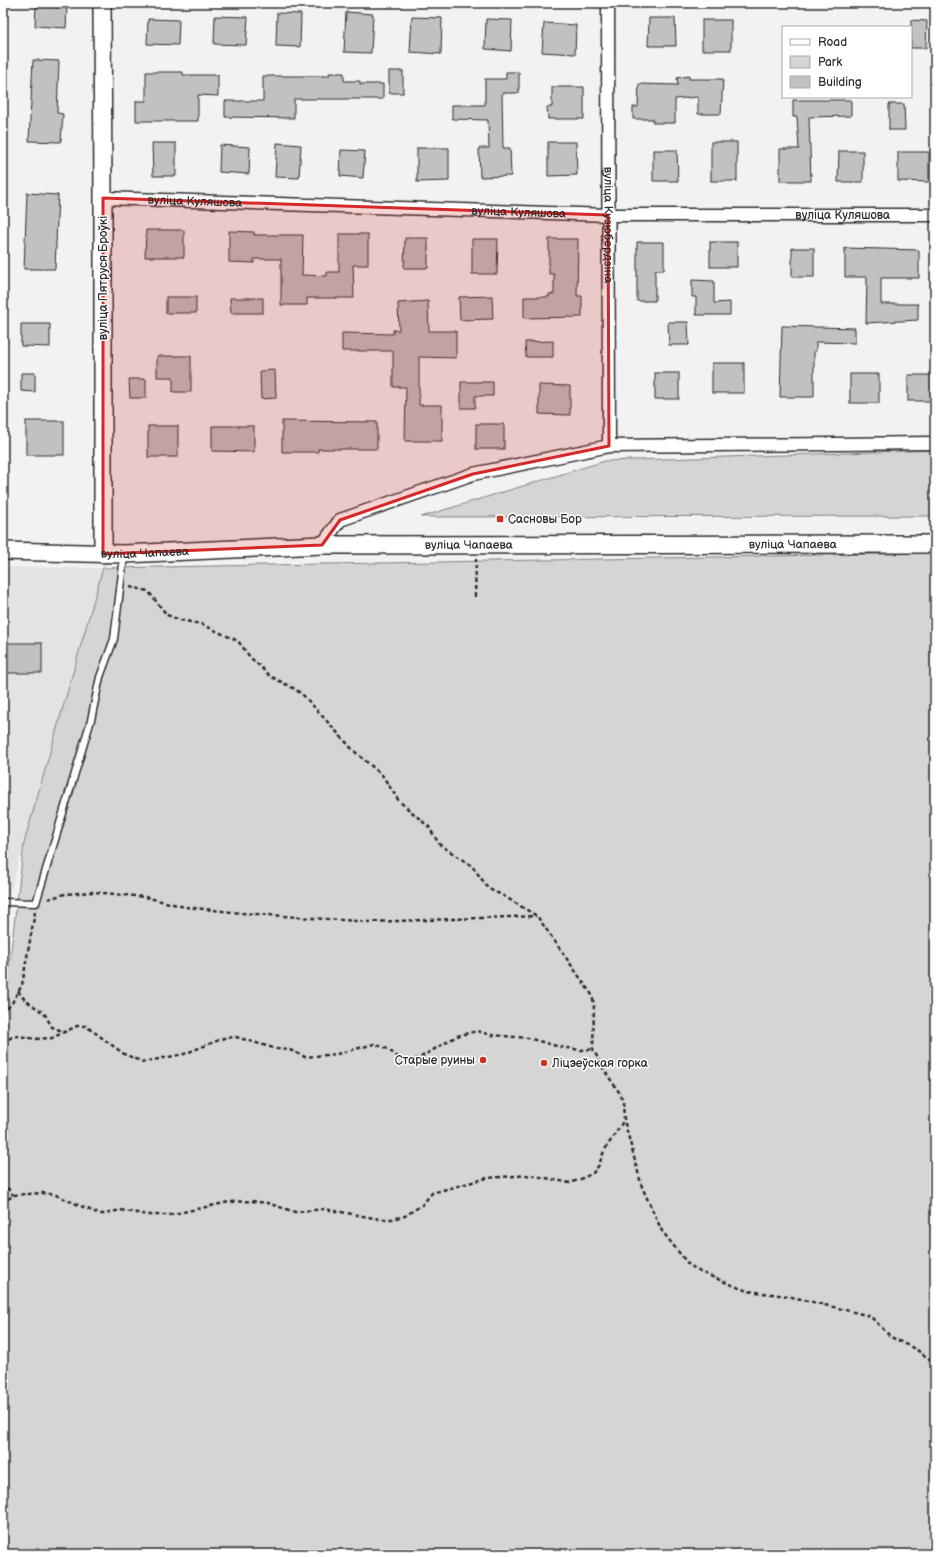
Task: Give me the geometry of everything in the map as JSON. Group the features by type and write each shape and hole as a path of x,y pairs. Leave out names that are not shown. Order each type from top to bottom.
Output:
{"main road":[{"name":"вуліца Пятруся Броўкі","path":"102,3 104,198 102,554"},
{"name":"вуліца Чапаева","path":"3,551 124,554 322,545 935,544"}],"street":[{"name":"вуліца Кузюбердзіна","path":"608,3 609,446"},
{"name":"вуліца Куляшова","path":"104,198 608,215 935,216"},
{"path":"322,545 340,520 473,474 609,446 935,443"}],"lane":[{"path":"3,902 36,903 91,720 100,677 114,639 124,554"}],"path":[{"path":"475,597 477,545"},
{"path":"121,586 148,591 167,615 180,620 201,624 238,641 250,657 270,676 295,689 304,696 354,751 382,775 399,801 429,827 439,844 472,866 489,889 537,916 592,995 594,1004 593,1049 623,1101 624,1120 637,1170 648,1201 662,1231 688,1264 700,1272 724,1280 746,1291 788,1296 870,1316 891,1337 917,1350 935,1363"},
{"path":"3,1014 22,984 36,903 65,894 94,892 145,897 185,907 242,913 370,922 537,916"},
{"path":"18,991 25,1000 44,1013 52,1027 63,1032"},
{"path":"3,1043 12,1037 19,1036 35,1039 52,1038 77,1026 86,1026 124,1054 143,1062 184,1054 224,1038 236,1037 277,1049 290,1050 305,1057 337,1054 374,1044 386,1048 402,1060 409,1062 421,1057 457,1036 477,1031 491,1035 528,1038 567,1048 580,1050 593,1049"},
{"path":"3,1204 13,1194 44,1193 56,1194 99,1214 120,1210 148,1215 169,1215 230,1202 252,1201 295,1212 324,1209 379,1219 392,1219 405,1216 422,1205 432,1193 487,1178 531,1175 570,1183 581,1179 593,1173 599,1165 604,1151 624,1120"},
{"path":"3,1182 13,1194"}],"highlighted area":[{"path":"103,198 608,215 609,446 473,474 340,520 322,545 103,554"}],"shaded area":[{"path":"3,567 103,568 3,917"}],"green space":[{"path":"935,450 935,516 421,517 605,461"},
{"path":"935,553 935,1554 3,1554 3,988 7,983 24,843 103,568"}],"building":[{"path":"36,6 67,8 66,28 35,26"},
{"path":"346,12 373,14 371,53 344,52"},
{"path":"277,13 301,14 300,47 276,46"},
{"path":"215,16 248,17 246,45 214,44"},
{"path":"412,17 442,18 441,54 410,52"},
{"path":"649,18 675,18 676,46 648,46"},
{"path":"148,19 179,20 178,45 147,44"},
{"path":"486,19 512,20 511,51 485,49"},
{"path":"702,20 731,20 731,50 702,50"},
{"path":"911,20 927,21 926,48 912,48"},
{"path":"544,23 576,25 575,54 542,52"},
{"path":"33,60 59,61 57,113 63,114 61,142 29,141"},
{"path":"389,71 403,71 403,93 389,93"},
{"path":"146,72 183,72 183,75 218,75 218,96 198,95 198,121 136,121 136,101 146,101"},
{"path":"506,72 519,72 519,93 502,93 503,148 510,148 511,176 480,177 479,148 489,148 488,120 452,119 452,105 485,105 485,79 506,79"},
{"path":"329,73 344,73 344,81 360,81 360,84 383,84 383,99 294,99 294,118 225,117 225,101 263,101 263,76 329,76"},
{"path":"689,76 689,79 723,79 721,114 698,114 698,97 675,99 675,123 653,123 653,119 633,119 633,107 638,107 639,84 678,85 677,78"},
{"path":"552,87 584,87 584,119 548,119 547,107 552,107"},
{"path":"793,100 851,100 851,116 809,117 811,181 780,181 780,149 799,149 797,117 793,117"},
{"path":"889,104 904,104 905,130 889,130"},
{"path":"548,142 576,142 577,175 548,176"},
{"path":"711,142 737,142 737,181 711,181"},
{"path":"152,143 176,143 176,176 153,176"},
{"path":"277,143 301,145 299,178 275,177"},
{"path":"220,145 250,147 249,174 219,172"},
{"path":"417,148 449,148 449,181 417,182"},
{"path":"341,150 365,151 363,178 340,176"},
{"path":"653,150 677,150 678,181 653,181"},
{"path":"839,151 863,151 863,182 838,182"},
{"path":"898,152 929,152 929,182 898,181"},
{"path":"27,193 58,195 55,269 24,269"},
{"path":"146,230 184,230 184,257 145,257"},
{"path":"229,231 254,232 254,235 303,235 302,275 327,276 327,272 339,272 339,234 368,234 368,265 353,265 354,298 307,298 307,305 281,305 281,259 254,259 254,263 229,262"},
{"path":"405,238 428,238 428,268 404,268"},
{"path":"472,239 498,239 497,274 472,274"},
{"path":"549,239 578,239 577,296 582,296 582,317 524,318 524,297 549,297 549,294 554,294 554,274 549,274"},
{"path":"637,242 664,242 664,270 655,270 655,301 637,301"},
{"path":"710,242 737,242 737,267 710,267"},
{"path":"792,248 814,248 814,277 792,277"},
{"path":"845,248 919,250 919,278 881,278 881,304 918,304 918,320 866,323 867,277 845,277"},
{"path":"692,280 714,281 714,303 730,302 730,315 696,315 696,297 692,297"},
{"path":"492,296 493,319 460,320 459,297"},
{"path":"166,297 196,297 196,313 166,313"},
{"path":"230,298 263,298 263,313 231,313"},
{"path":"428,301 429,331 456,331 456,358 419,357 419,405 442,405 442,441 405,441 406,387 393,387 393,351 342,351 342,333 393,334 393,330 399,330 398,303"},
{"path":"668,322 688,322 689,345 669,345"},
{"path":"21,324 50,324 50,347 21,346"},
{"path":"782,326 855,328 855,343 816,342 816,351 814,351 814,397 780,397"},
{"path":"553,341 553,357 526,357 525,342"},
{"path":"157,356 191,356 191,392 173,392 173,377 157,377"},
{"path":"712,363 744,363 744,393 712,393"},
{"path":"275,370 276,398 261,399 260,371"},
{"path":"21,373 35,373 35,392 21,391"},
{"path":"655,373 679,373 679,399 655,399"},
{"path":"850,374 879,374 879,403 850,403"},
{"path":"908,375 935,375 935,401 908,401"},
{"path":"129,379 146,379 146,398 130,398"},
{"path":"461,382 493,382 493,396 475,396 475,408 461,408"},
{"path":"539,385 570,386 570,415 539,414"},
{"path":"26,421 64,421 64,455 26,455"},
{"path":"282,421 377,422 377,449 318,449 318,452 282,452"},
{"path":"476,424 504,424 504,449 476,449"},
{"path":"148,426 178,426 178,457 148,457"},
{"path":"212,426 254,426 254,452 212,451"},
{"path":"3,643 42,643 42,673 3,673"}],"place":[{"name":"Сасновы Бор","path":"500,519"},
{"name":"Старые руины","path":"483,1060"},
{"name":"Ліцэеўская горка","path":"544,1063"}]}
